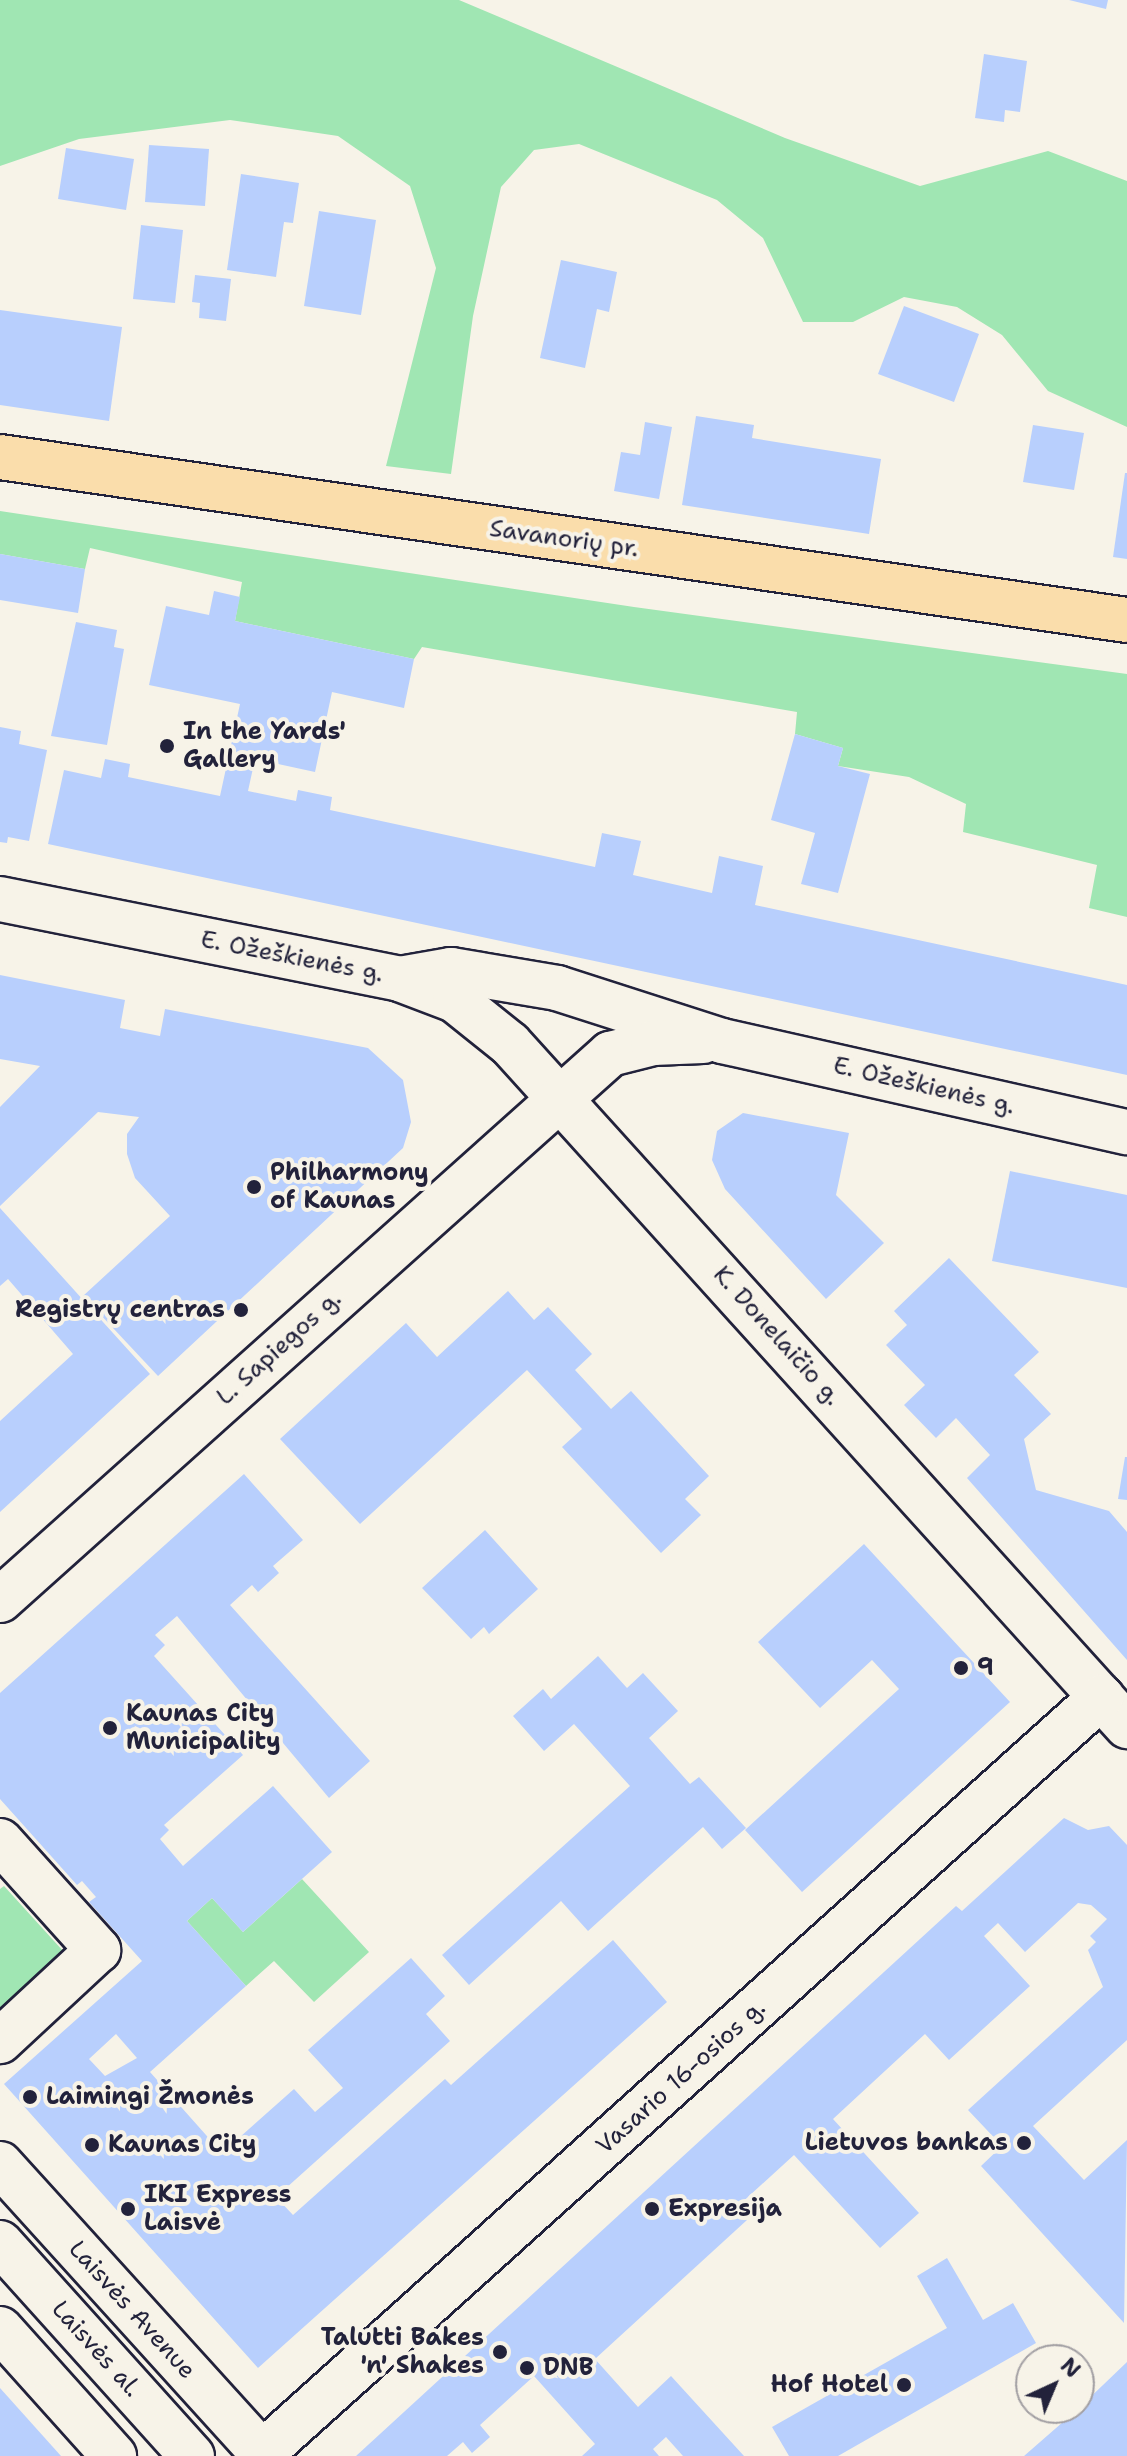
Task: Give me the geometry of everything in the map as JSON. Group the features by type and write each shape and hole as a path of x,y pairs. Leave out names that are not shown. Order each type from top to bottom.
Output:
{"main road":[{"name":"Savanorių pr.","path":"0,457 1127,620"}],"street":[{"name":"E. Ožeškienės g.","path":"0,899 400,979 451,970 557,988 722,1041 1127,1132"},
{"name":"K. Donelaičio g.","path":"400,979 455,1000 510,1044 1114,1712"},
{"name":"E. Ožeškienės g.","path":"559,1096 610,1054 653,1043 722,1041"},
{"name":"L. Sapiegos g.","path":"0,1600 559,1096"},
{"name":"Vasario 16-osios g.","path":"262,2455 1114,1712"},
{"path":"0,1841 98,1950 0,2041"},
{"name":"Laisvės Avenue","path":"0,2164 262,2455"},
{"name":"Laisvės al.","path":"0,2243 192,2456"},
{"path":"0,2329 114,2456"}],"green space":[{"path":"0,0 459,0 785,138 920,186 1048,151 1127,181 1127,427 1048,391 1002,335 957,307 904,297 853,322 803,322 763,238 717,200 579,144 534,150 501,187 473,316 451,474 386,466 436,268 410,186 338,136 230,120 79,139 0,166"},
{"path":"0,511 634,607 1127,674 1127,917 1089,908 1097,865 963,832 966,804 909,777 838,766 843,748 795,734 797,712 422,647 414,659 235,621 242,582 90,548 85,569 0,554"},
{"path":"302,1879 369,1952 314,2002 274,1961 246,1986 187,1921 212,1898 243,1932"},
{"path":"4,1886 64,1952 0,2010 0,1889"}],"building":[{"path":"1069,0 1108,0 1106,9"},
{"path":"984,54 1027,61 1020,112 1005,110 1004,122 975,118"},
{"path":"149,145 209,149 205,206 145,202"},
{"path":"66,148 134,159 126,210 58,199"},
{"path":"241,174 299,183 293,223 284,222 276,277 227,270"},
{"path":"319,211 376,220 361,315 304,306"},
{"path":"141,225 183,230 175,303 133,299"},
{"path":"561,260 617,272 609,312 597,309 585,368 540,358"},
{"path":"195,275 231,279 226,321 199,318 200,303 192,302"},
{"path":"904,306 979,334 954,402 878,374"},
{"path":"0,310 122,327 109,421 0,405"},
{"path":"696,416 754,425 752,438 881,459 869,534 682,505"},
{"path":"645,422 672,427 659,499 614,491 621,452 640,455"},
{"path":"1033,425 1084,433 1074,490 1023,482"},
{"path":"1127,473 1127,559 1113,557"},
{"path":"0,554 85,569 78,613 0,600"},
{"path":"214,591 240,597 235,621 414,659 404,708 332,692 315,772 255,759 248,791 296,801 298,790 332,797 330,810 595,867 602,833 641,841 633,875 712,893 719,856 763,866 755,905 1127,985 1127,1075 48,844 64,770 101,778 105,759 130,764 128,777 220,796 240,704 149,685 166,606 209,615"},
{"path":"76,622 117,630 114,647 124,649 107,745 51,736"},
{"path":"0,727 21,731 19,744 47,750 29,841 8,837 7,843 0,842"},
{"path":"795,734 843,748 838,766 870,774 838,893 801,884 815,833 771,820"},
{"name":"Philharmony of Kaunas","path":"0,975 125,1000 120,1028 160,1036 165,1009 368,1048 403,1080 411,1122 403,1148 158,1376 83,1296 170,1216 135,1178 127,1154 127,1134 139,1117 98,1112 0,1206 0,1107 40,1066 0,1059"},
{"path":"743,1113 849,1133 836,1195 884,1243 826,1299 725,1189 712,1160 717,1131"},
{"path":"1010,1171 1127,1195 1127,1288 992,1261"},
{"path":"0,1208 150,1374 0,1512 0,1421 73,1354 8,1279 0,1286"},
{"path":"949,1258 1039,1352 1014,1375 1051,1414 1024,1439 1036,1490 1109,1511 1127,1532 1127,1660 967,1478 990,1455 956,1418 936,1438 904,1405 925,1385 886,1345 907,1325 894,1311"},
{"path":"508,1291 534,1320 548,1307 592,1354 575,1370 611,1409 631,1391 709,1476 685,1499 701,1515 661,1553 562,1447 582,1429 527,1370 360,1524 280,1439 406,1323 437,1357"},
{"path":"1127,1457 1127,1500 1118,1499"},
{"path":"244,1474 303,1540 273,1566 279,1573 258,1592 252,1585 230,1605 370,1761 329,1798 177,1616 155,1635 165,1645 154,1656 243,1755 164,1825 169,1830 160,1839 183,1866 273,1786 332,1852 243,1932 212,1898 187,1921 246,1986 150,2072 222,2153 294,2089 315,2112 343,2088 308,2050 411,1958 445,1996 426,2014 450,2041 276,2197 293,2215 445,2079 451,2085 613,1940 667,2002 258,2368 4,2084 142,1961 89,1902 96,1897 82,1881 77,1885 0,1799 0,1693","holes":["116,2034 137,2058 105,2076 89,2059"]},
{"path":"485,1530 538,1589 489,1634 484,1627 471,1639 422,1588"},
{"path":"864,1544 1010,1702 802,1892 745,1830 899,1689 872,1660 820,1708 758,1642"},
{"path":"598,1656 627,1688 643,1673 678,1711 649,1738 690,1784 699,1777 746,1828 722,1849 703,1827 588,1931 561,1901 469,1985 442,1955 630,1786 574,1724 544,1751 513,1716 543,1689 551,1699"},
{"path":"1064,1818 1088,1830 1109,1826 1127,1845 1127,2040 1033,2126 1084,2180 1127,2140 1124,2323 981,2166 1002,2146 968,2110 1103,1987 1088,1950 1096,1942 1090,1936 1107,1919 1091,1905 1078,1903 1025,1952 998,1923 984,1936 1030,1986 949,2060 925,2034 833,2119 919,2213 880,2248 794,2155 737,2207 747,2220 595,2359 638,2407 671,2376 744,2456 683,2456 666,2437 653,2449 659,2456 582,2456 595,2444 534,2376 480,2425 490,2437 472,2453 463,2442 447,2456 356,2456 956,1906 962,1911"},
{"name":"Hof Hotel","path":"947,2258 983,2320 1013,2303 1036,2343 1015,2344 1015,2355 838,2456 789,2456 772,2427 947,2328 917,2276"},
{"path":"1127,2362 1127,2456 1024,2456 1061,2424 1095,2424 1095,2393"},
{"path":"0,2388 61,2456 0,2456"}],"place":[{"name":"In the Yards' Gallery","path":"167,746"},
{"name":"Philharmony of Kaunas","path":"254,1187"},
{"name":"Registrų centras","path":"241,1310"},
{"name":"9","path":"961,1668"},
{"name":"Kaunas City Municipality","path":"110,1728"},
{"name":"Laimingi Žmonės","path":"30,2097"},
{"name":"Lietuvos bankas","path":"1024,2143"},
{"name":"Kaunas City","path":"92,2145"},
{"name":"IKI Express Laisvė","path":"128,2209"},
{"name":"Expresija","path":"652,2209"},
{"name":"Talutti Bakes 'n' Shakes","path":"500,2352"},
{"name":"DNB","path":"527,2368"},
{"name":"Hof Hotel","path":"904,2385"}]}
